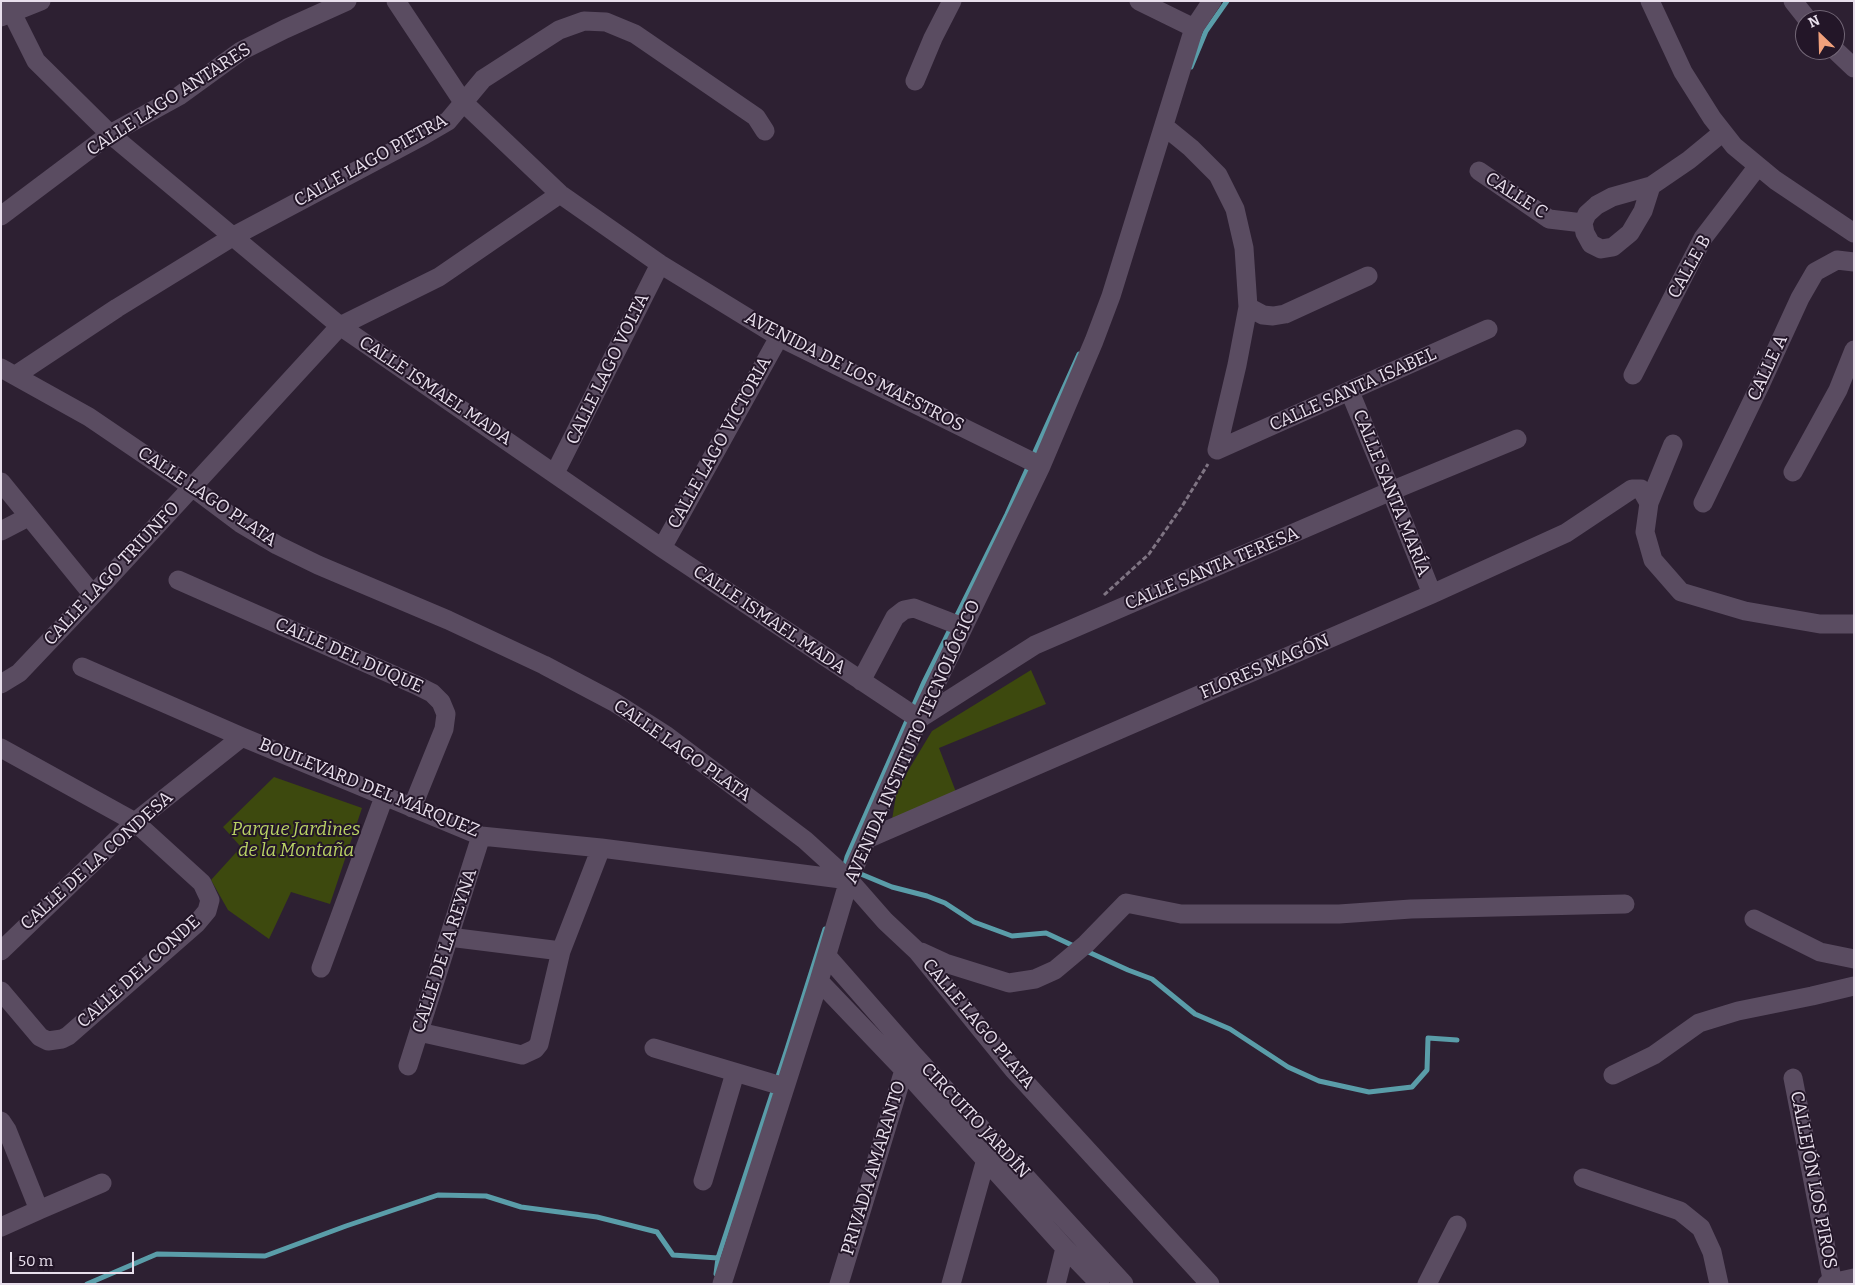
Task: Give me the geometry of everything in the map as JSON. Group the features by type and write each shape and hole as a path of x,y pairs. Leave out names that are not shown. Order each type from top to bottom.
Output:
{"street":[{"path":"8,10 41,1"},
{"name":"CALLE LAGO ANTARES","path":"1,216 110,134 179,96 241,51 285,28 347,1"},
{"name":"AVENIDA DE LOS MAESTROS","path":"396,1 464,102 560,194 660,264 779,337 1040,466"},
{"path":"915,81 933,38 952,1"},
{"path":"1139,1 1194,28"},
{"name":"AVENIDA INSTITUTO TECNOLÓGICO","path":"722,1284 827,956 849,880 919,719 1040,466 1094,341 1111,296 1194,28 1212,1"},
{"path":"1650,1 1683,72 1734,146 1775,180 1854,233"},
{"name":"CALLE ISMAEL MADA","path":"8,10 36,61 110,134 340,326 556,473 662,548 919,719"},
{"name":"CALLE LAGO PIETRA","path":"9,372 234,236 448,121 483,79 559,30 584,20 606,22 635,34 756,117 764,131"},
{"path":"1164,126 1191,148 1218,175 1235,209 1244,248 1248,307 1237,365 1217,450"},
{"path":"1651,186 1643,211 1630,233 1613,247 1601,250 1591,244 1585,233 1583,223 1587,214 1597,205 1612,197 1651,186 1689,160 1723,132"},
{"name":"CALLE B","path":"1633,375 1703,238 1758,166"},
{"name":"CALLE C","path":"1479,171 1549,219 1583,223"},
{"path":"340,326 439,277 560,194"},
{"name":"CALLE A","path":"1703,503 1800,298 1815,272 1837,260 1854,262"},
{"name":"CALLE LAGO VOLTA","path":"556,473 660,264"},
{"path":"1248,307 1263,315 1285,314 1368,276"},
{"name":"CALLE LAGO TRIUNFO","path":"1,684 19,673 93,595 340,326"},
{"name":"CALLE SANTA ISABEL","path":"1217,450 1488,329"},
{"name":"CALLE LAGO VICTORIA","path":"662,548 779,337"},
{"path":"1793,472 1838,390 1854,350"},
{"name":"CALLE LAGO PLATA","path":"9,372 89,417 192,487 240,523 277,545 318,565 448,620 544,665 614,702 667,736 767,811 805,840 849,880 885,920 917,950 1013,1069 1210,1284"},
{"name":"CALLE SANTA MARÍA","path":"1350,392 1392,491 1432,594"},
{"name":"CALLE SANTA TERESA","path":"919,719 1035,645 1392,491 1517,440"},
{"path":"1673,444 1649,503 1645,532 1653,560 1681,592 1745,611 1820,624 1854,624"},
{"path":"1,482 93,595"},
{"name":"FLORES MAGÓN","path":"867,839 1432,594 1566,533 1632,489 1641,489 1649,503"},
{"path":"1,531 28,517"},
{"name":"CALLE DEL DUQUE","path":"178,580 416,684 432,693 441,702 446,714 444,729 412,808"},
{"path":"861,681 895,617 904,610 914,608 963,627"},
{"name":"BOULEVARD DEL MÁRQUEZ","path":"82,667 242,737 481,836 601,848 849,880"},
{"name":"CALLE DE LA CONDESA","path":"3,946 135,822 242,737"},
{"name":"CALLE DEL CONDE","path":"1,748 135,822 202,883 210,900 206,912 197,923 68,1036 55,1041 48,1041 40,1037 1,991"},
{"path":"321,968 384,796"},
{"name":"CALLE DE LA REYNA","path":"408,1066 481,836"},
{"path":"419,1032 522,1055 530,1052 539,1044 561,951 601,848"},
{"path":"917,950 945,963 1009,983 1035,979 1055,970 1086,944 1126,903 1181,914 1330,914 1411,909 1625,904"},
{"path":"1754,918 1820,952 1854,959"},
{"path":"449,937 561,951"},
{"name":"CIRCUITO JARDÍN","path":"827,956 986,1159 1065,1248 1100,1284"},
{"name":"CIRCUITO JARDÍN","path":"819,981 909,1062 1124,1284"},
{"path":"1613,1075 1654,1055 1699,1023 1738,1011 1854,986"},
{"path":"654,1048 785,1087"},
{"name":"PRIVADA AMARANTO","path":"839,1284 909,1062"},
{"path":"703,1180 735,1073"},
{"name":"CALLEJÓN LOS PIROS","path":"1793,1078 1831,1283 1854,1278"},
{"path":"1,1121 8,1130 38,1210"},
{"path":"951,1284 986,1159"},
{"path":"1583,1178 1680,1211 1701,1228 1712,1252 1718,1284"},
{"path":"1,1227 102,1183"},
{"path":"1427,1284 1457,1225"},
{"path":"1056,1284 1065,1248"}],"path":[{"path":"1099,600 1149,554 1181,508 1217,450"}],"green space":[{"path":"1031,670 1046,704 939,748 956,792 892,820 897,789 932,731"},
{"name":"Parque Jardines de la Montaña","path":"274,777 362,808 330,904 291,892 269,939 228,910 211,880 241,847 223,827"}],"waterway":[{"path":"1191,67 1206,31 1227,1"},
{"path":"844,869 847,857 924,682 1007,514 1079,354"},
{"path":"856,872 892,887 945,903 974,922 1012,936 1046,933 1076,947"},
{"path":"716,1274 718,1258 825,929"},
{"path":"1084,950 1152,979 1195,1014 1230,1029 1288,1067 1319,1081 1369,1092 1412,1087 1427,1070 1428,1038 1457,1040"},
{"path":"87,1284 157,1254 265,1256 438,1195 486,1196 521,1207 597,1217 657,1232 673,1255 718,1258"}]}
